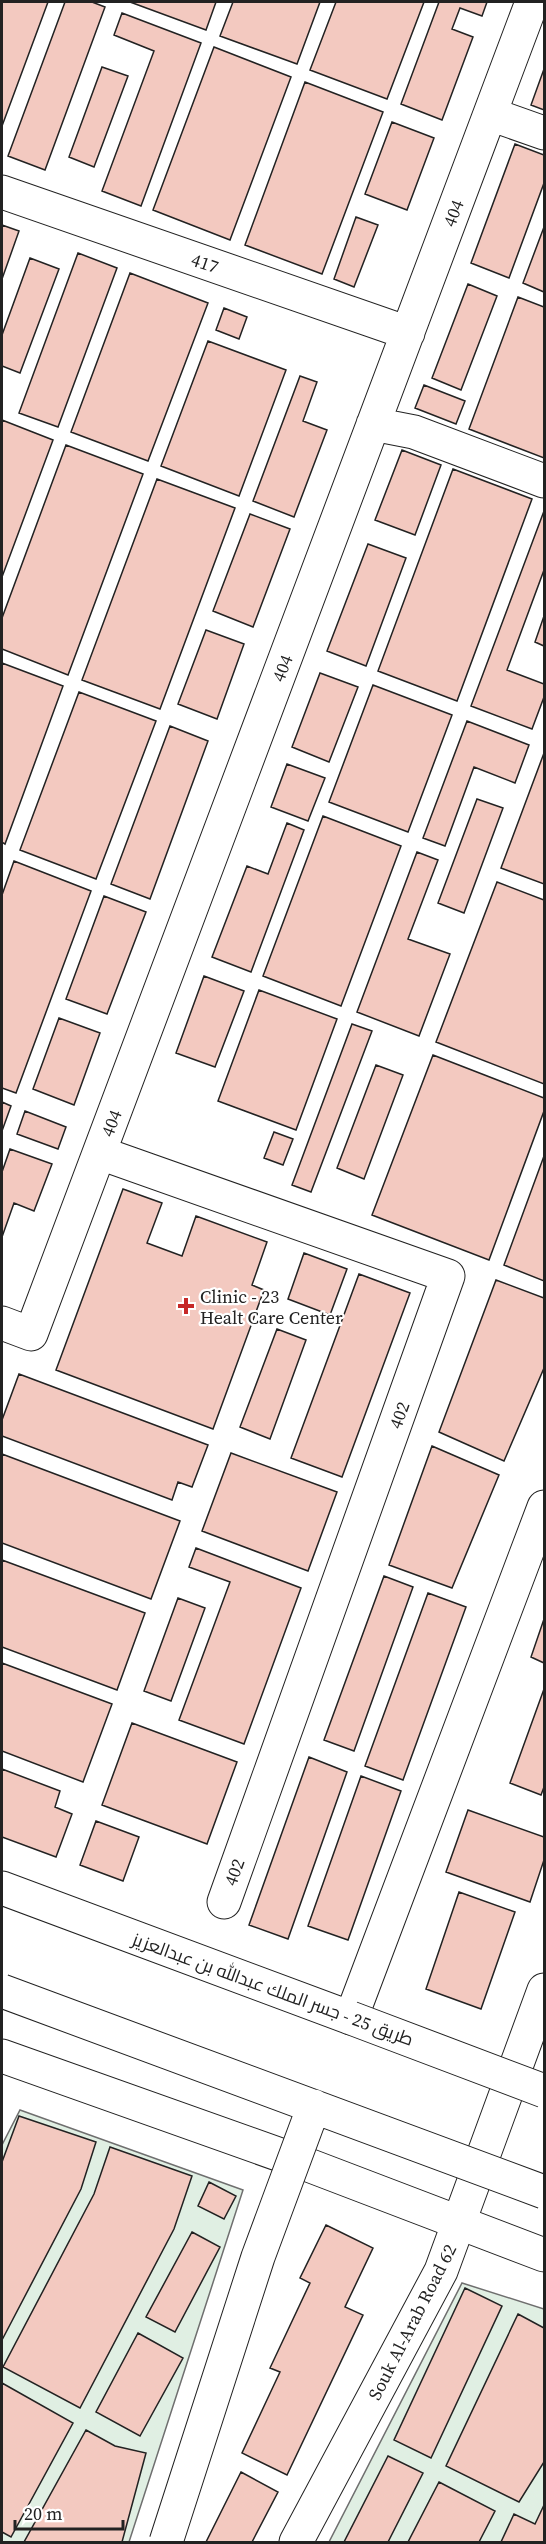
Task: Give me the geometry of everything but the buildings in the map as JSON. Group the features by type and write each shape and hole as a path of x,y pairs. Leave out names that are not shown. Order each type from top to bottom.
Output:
{"street":[{"name":"404","path":"16,1329 100,1153 532,2"},
{"path":"490,114 544,133"},
{"name":"417","path":"2,192 408,333"},
{"path":"373,424 414,432 544,481"},
{"name":"402","path":"100,1153 448,1276 224,1902"},
{"path":"351,2018 544,1507"},
{"name":"طريق 25 - جسر الملك عبدالله بن عبدالعزيز","path":"2,1888 544,2091"},
{"name":"Souk Al-Arab Road 62","path":"296,2542 441,2271 461,2222 544,1990"},
{"path":"2,1991 544,2192"},
{"path":"2,2056 461,2222 544,2255"},
{"path":"166,2542 258,2257 314,2106"}],"green space":[{"path":"20,2110 243,2190 129,2542 2,2542 2,2145"},
{"path":"462,2283 544,2309 544,2542 329,2542"}],"place":[{"name":"Clinic - 23 Healt Care Center","path":"186,1306"}]}
